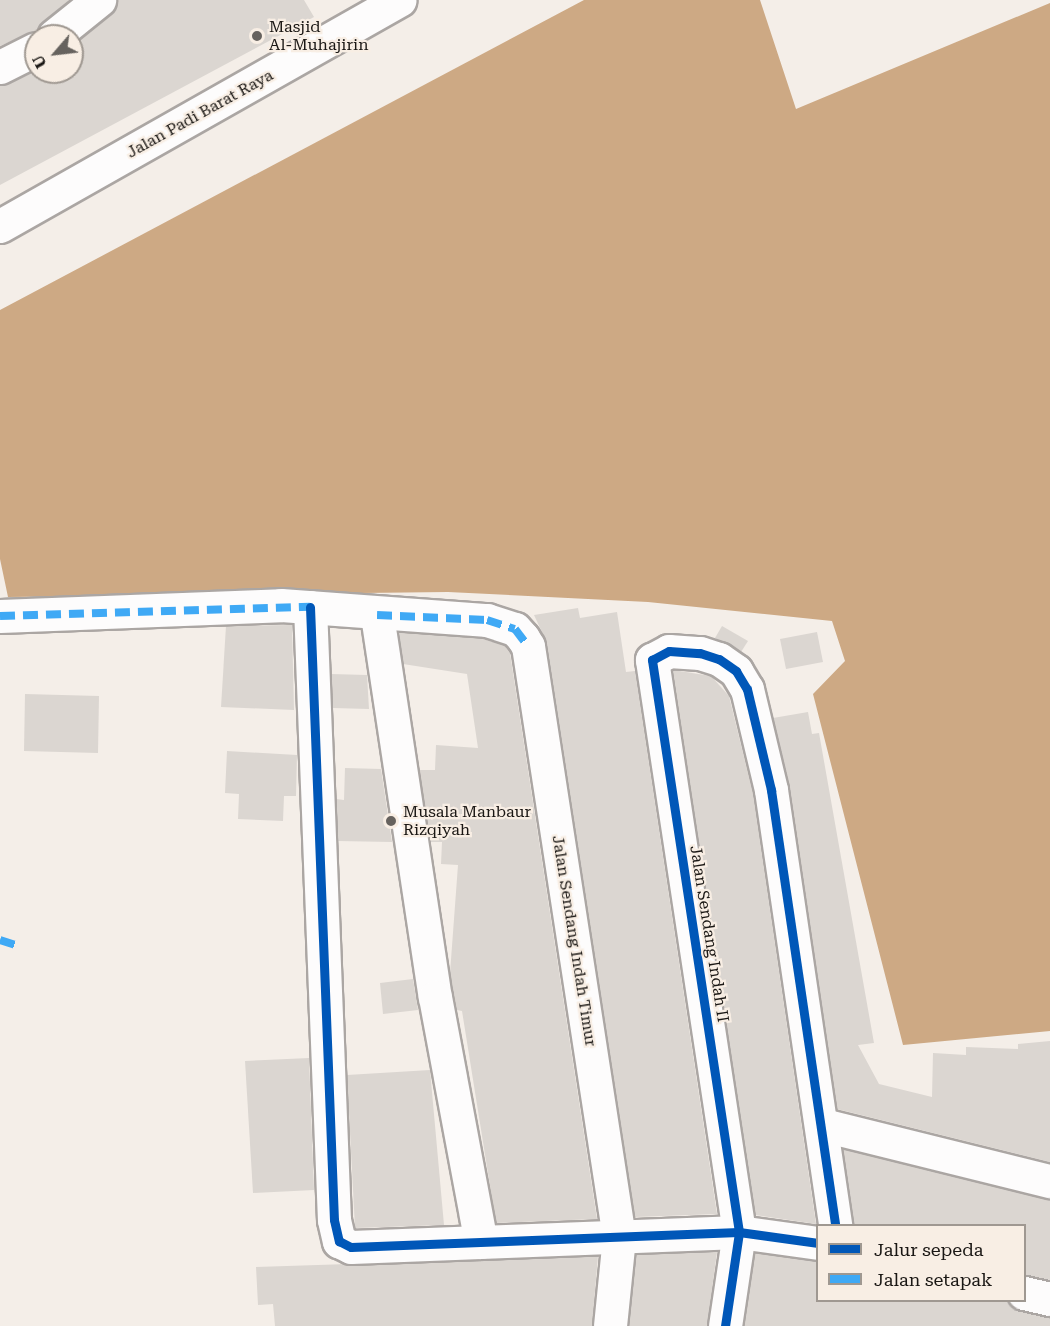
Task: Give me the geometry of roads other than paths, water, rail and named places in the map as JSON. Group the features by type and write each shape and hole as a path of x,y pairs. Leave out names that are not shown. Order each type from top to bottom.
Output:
{"street":[{"path":"69,24 99,0"},
{"name":"Jalan Padi Barat Raya","path":"0,226 361,10 399,0"},
{"path":"0,67 24,55"},
{"path":"310,607 335,1232 339,1241 351,1247 739,1232 816,1243"},
{"path":"0,616 310,607 377,615 435,997 481,1242"},
{"name":"Jalan Sendang Indah Timur","path":"377,615 487,620 515,629 528,646 619,1237 610,1326"},
{"name":"Jalan Sendang Indah II","path":"725,1326 739,1232 652,660 669,651 700,652 736,671 747,689 771,790 823,1125"},
{"path":"835,1224 823,1125 1050,1180"},
{"path":"1026,1293 1050,1299"}],"place":[{"name":"Masjid Al-Muhajirin","path":"257,36"},
{"name":"Musala Manbaur Rizqiyah","path":"391,821"}]}
